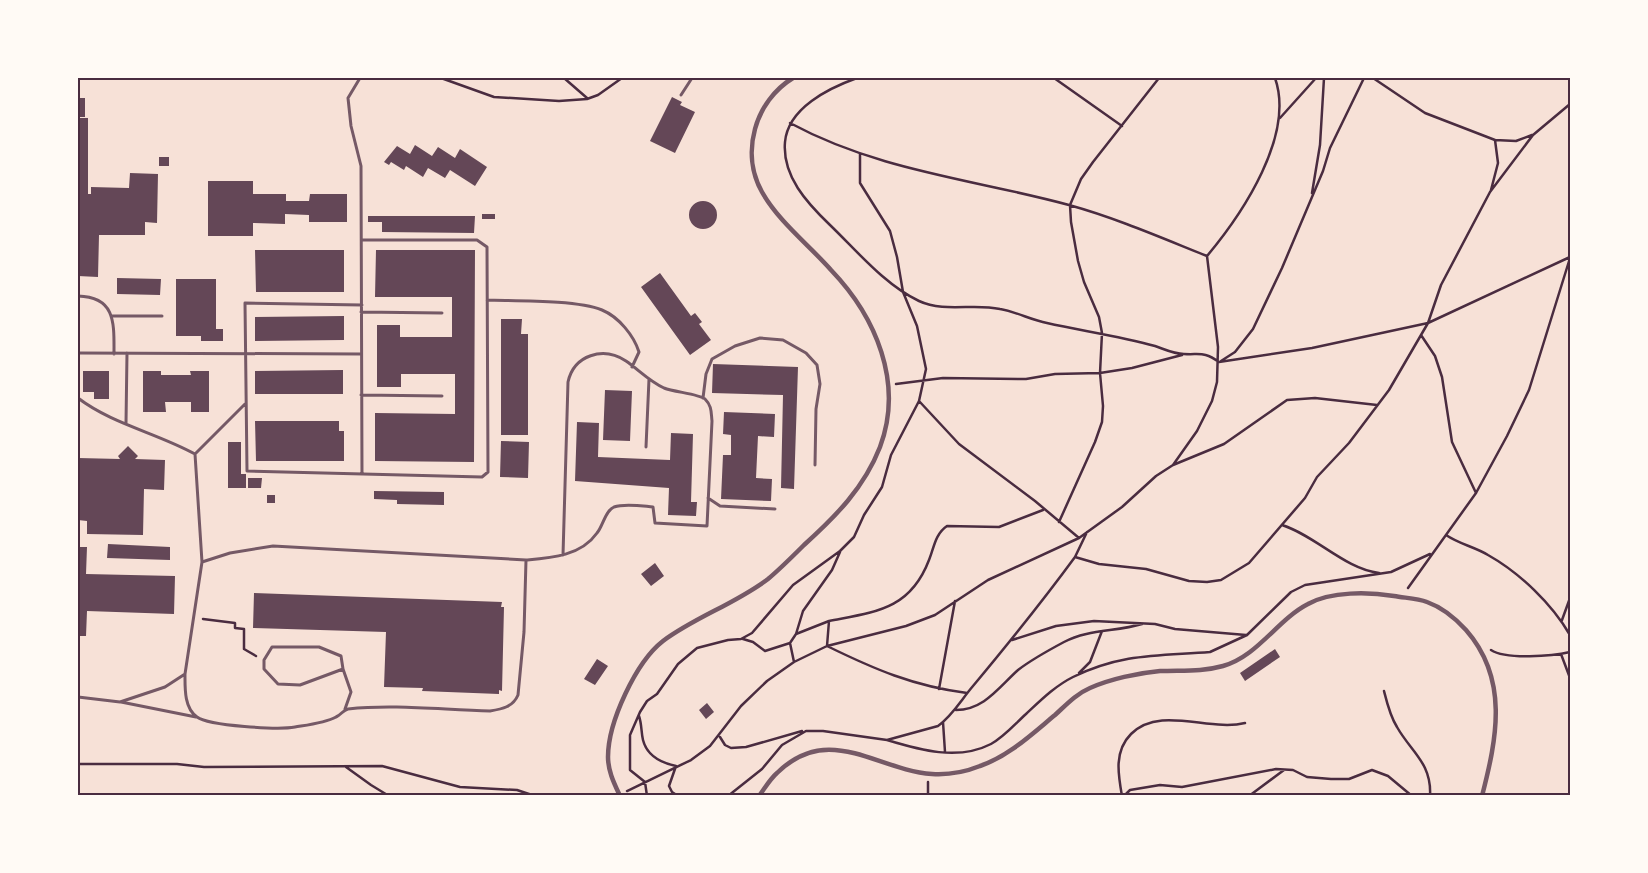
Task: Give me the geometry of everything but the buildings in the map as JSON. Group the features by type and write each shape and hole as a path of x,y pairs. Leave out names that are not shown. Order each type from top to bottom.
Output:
{"street":[{"path":"620,795 610,774 608,756 616,718 641,665 651,652 665,640 745,595 769,578 843,509 856,493 880,447 888,413 890,385 880,346 866,317 844,284 769,203 757,178 753,150 754,128 767,103 793,78"},
{"path":"759,796 776,774 788,764 811,752 824,749 860,754 928,773 960,772 1002,758 1075,697 1105,682 1157,671 1208,669 1239,659 1308,603 1328,597 1349,594 1385,595 1428,602 1457,620 1474,639 1492,674 1496,706 1493,745 1482,796"}],"lane":[{"path":"360,78 348,98 351,126 361,166 362,474"},
{"path":"681,95 692,78"},
{"path":"362,240 477,240 487,247 488,472 482,477 247,471 245,304 362,306"},
{"path":"78,296 100,301 107,307 112,316 114,354"},
{"path":"487,300 578,305 602,310 611,315 636,340 639,352 632,367"},
{"path":"361,312 442,313"},
{"path":"112,316 162,316"},
{"path":"703,398 706,374 712,359 735,346 760,338 784,340 806,353 817,365 820,384 816,409 815,464"},
{"path":"78,353 361,354"},
{"path":"126,423 127,353"},
{"path":"202,562 230,552 273,546 526,560 564,555 580,549 597,535 609,511 614,507 653,507 655,523 707,526 712,421 711,406 703,398 664,388 621,359 597,354 585,357 576,363 571,371 568,382 564,555"},
{"path":"646,447 649,379"},
{"path":"361,395 442,396"},
{"path":"78,398 94,409 177,444 195,454"},
{"path":"196,717 188,706 185,693 185,674 202,562 195,454 245,404"},
{"path":"708,497 720,506 775,509"},
{"path":"345,710 384,707 490,711 505,708 515,702 518,695 524,632 526,560"},
{"path":"78,697 120,702 209,721 252,727 294,728 337,717 345,710 351,692 343,669 341,656 319,647 272,647 264,660 264,669 278,684 288,686 300,685 343,669"},
{"path":"120,702 151,693 185,674"}],"path":[{"path":"441,78 494,97 559,101 587,99 598,95 622,78"},
{"path":"564,78 587,99"},
{"path":"857,78 845,82 811,101 790,123 786,132 785,161 802,194 816,211 903,292 933,307 1000,309 1047,323 1102,333 1184,354"},
{"path":"1054,78 1122,126"},
{"path":"1059,522 1102,422 1100,372 1102,333 1099,317 1084,282 1078,261 1070,205 1081,179 1160,78"},
{"path":"1172,465 1197,431 1212,401 1219,362 1207,256 1225,235 1266,163 1279,119 1280,95 1275,78"},
{"path":"1279,119 1316,78"},
{"path":"1312,197 1320,145 1324,78"},
{"path":"1219,362 1235,352 1253,329 1282,268 1323,171 1330,148 1364,78"},
{"path":"1373,78 1425,114 1495,140 1516,141 1533,134"},
{"path":"1075,557 1099,564 1146,569 1189,581 1207,582 1221,580 1249,563 1305,498 1317,477 1350,443 1389,390 1428,323 1441,284 1490,192 1533,134 1570,104"},
{"path":"790,123 818,138 860,154 947,177 1070,205 1104,216 1207,256"},
{"path":"1490,192 1498,163 1495,140"},
{"path":"742,639 762,624 793,585 840,551 854,537 864,514 882,488 891,455 920,401 926,369 917,326 903,292 890,231 860,183 860,154"},
{"path":"890,385 962,377 1026,379 1055,374 1100,372 1132,368 1184,354 1196,353 1210,355 1219,362 1337,343 1428,323 1570,257"},
{"path":"1402,598 1430,554 1476,493 1529,390 1570,257"},
{"path":"1421,335 1434,356 1442,378 1452,442 1476,493"},
{"path":"620,795 691,760 720,737 732,716 767,681 794,662 827,646 906,626 934,615 988,580 1079,538 1122,507 1156,476 1172,465 1224,444 1287,400 1315,398 1377,405"},
{"path":"920,401 959,444 1079,538"},
{"path":"796,634 829,621 889,608 919,583 937,537 947,526 999,527 1044,510"},
{"path":"1281,525 1309,537 1360,568 1383,573"},
{"path":"887,740 938,726 956,710 966,693 1012,640 1075,557 1087,532"},
{"path":"1446,535 1486,554 1514,571 1562,620 1570,635"},
{"path":"647,796 644,782 630,770 630,735 647,701 657,694 670,673 697,648 728,640 742,639 753,642 765,651 790,644 796,634 803,611 832,570 840,551"},
{"path":"720,737 725,745 736,748 806,731 823,731 887,740 916,748 945,752 975,749 991,744 1061,683 1075,676 1130,657 1210,652 1247,634 1291,592 1305,585 1391,572 1430,554"},
{"path":"1562,620 1570,598"},
{"path":"939,689 956,601"},
{"path":"210,620 235,623 234,628 244,628 244,649 264,660"},
{"path":"827,646 829,621"},
{"path":"1012,640 1074,623 1094,621 1146,623 1175,629 1247,634"},
{"path":"956,710 975,708 1019,670 1063,642 1079,635 1146,623"},
{"path":"1075,676 1090,662 1102,631"},
{"path":"1474,639 1496,653 1514,656 1570,652"},
{"path":"790,644 794,662"},
{"path":"827,646 880,672 939,689 966,693"},
{"path":"1561,654 1570,678"},
{"path":"1384,691 1396,726 1418,753 1427,770 1430,796"},
{"path":"638,716 643,726 643,740 655,758 676,766"},
{"path":"1245,723 1217,726 1155,720 1138,727 1127,738 1117,766 1123,796 1130,790 1160,785 1182,787 1233,776 1285,770 1293,770 1307,777 1331,779 1349,779 1372,770 1388,776 1412,796"},
{"path":"943,722 945,752"},
{"path":"728,796 762,769 782,745 806,731"},
{"path":"78,764 176,764 204,767 382,766 460,787 517,790 536,796"},
{"path":"345,766 370,785 389,796"},
{"path":"676,766 670,786 672,792 678,796"},
{"path":"1249,796 1285,770"},
{"path":"928,773 928,796"}]}
